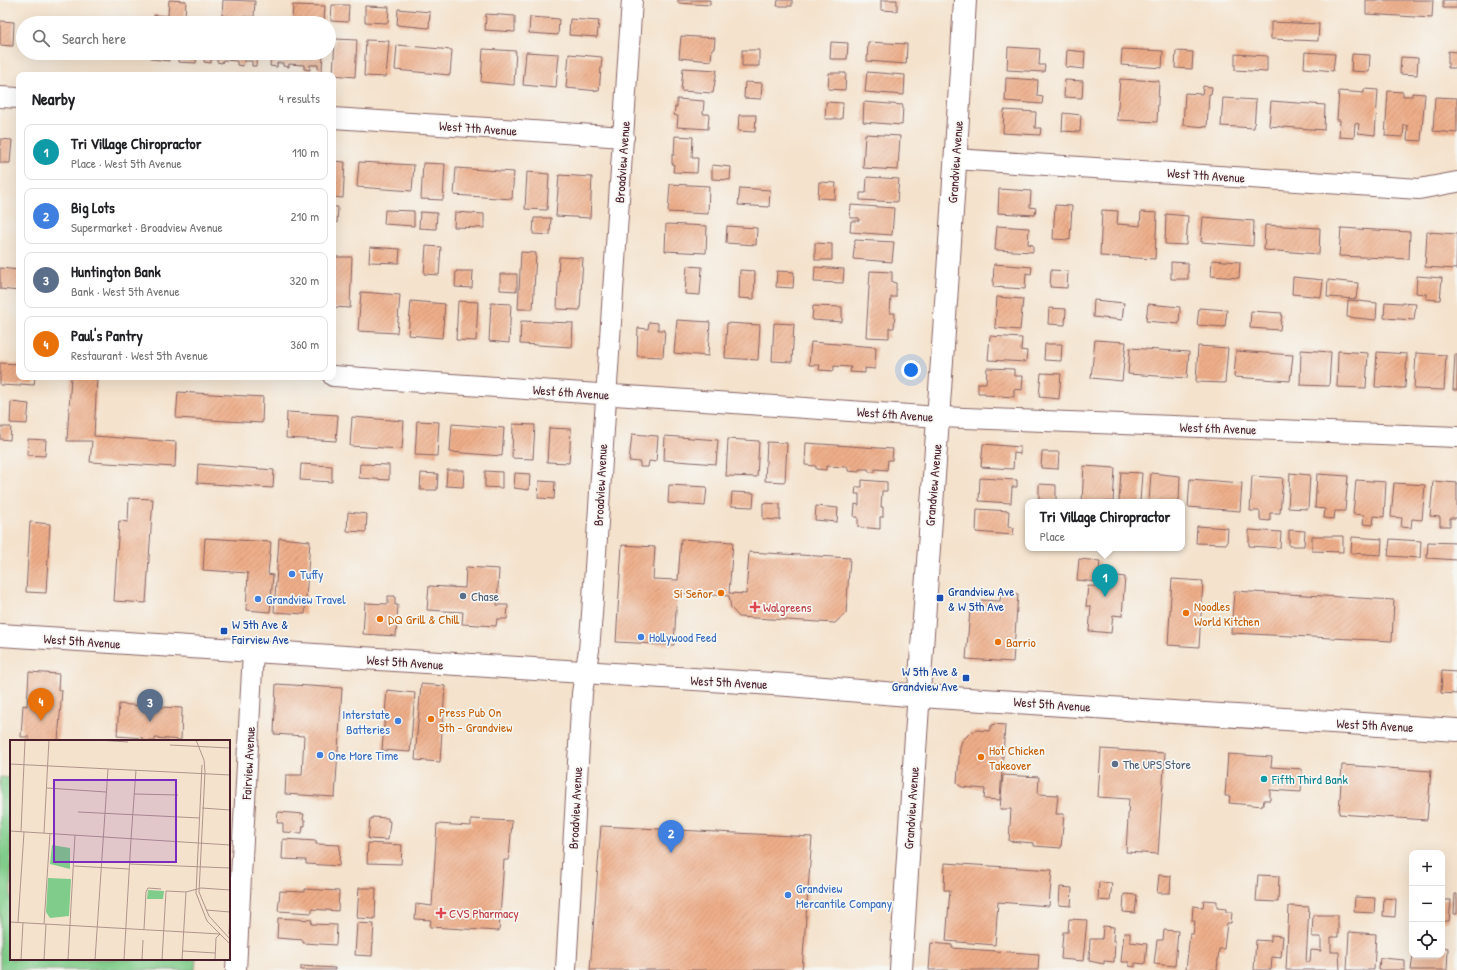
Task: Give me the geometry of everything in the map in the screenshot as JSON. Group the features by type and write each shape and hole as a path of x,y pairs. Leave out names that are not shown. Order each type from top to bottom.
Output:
{"main road":[{"name":"Grandview Avenue","path":"901,970 909,828 920,696 929,543 939,417 965,0"},
{"name":"West 5th Avenue","path":"0,635 788,685 920,696 1457,730"}],"street":[{"name":"Broadview Avenue","path":"566,970 582,693 589,650 592,614 632,0"},
{"path":"0,97 16,98"},
{"name":"West 7th Avenue","path":"336,118 624,137"},
{"name":"West 7th Avenue","path":"955,159 1419,189 1457,182"},
{"name":"West 6th Avenue","path":"336,376 939,417 1457,437"},
{"name":"Fairview Avenue","path":"236,970 253,652"}],"green space":[{"path":"0,777 10,778 10,960 196,960 195,970 0,970"}],"building":[{"path":"169,0 186,1 185,16 168,16"},
{"path":"223,0 255,1 254,16 222,16"},
{"path":"678,0 710,0 710,5 678,3"},
{"path":"778,0 792,0 792,6 777,6"},
{"path":"881,0 897,0 897,11 881,10"},
{"path":"1366,0 1433,0 1432,18 1366,14"},
{"path":"1443,0 1457,0 1457,8 1443,8"},
{"path":"293,5 325,6 324,16 292,16"},
{"path":"332,5 349,5 348,22 336,21 336,16 331,16"},
{"path":"365,6 389,7 388,23 365,22"},
{"path":"398,9 430,12 429,28 397,25"},
{"path":"486,14 515,16 515,32 485,30"},
{"path":"530,17 559,19 558,35 529,33"},
{"path":"570,19 599,21 597,37 569,35"},
{"path":"0,21 14,22 13,46 0,45"},
{"path":"1271,22 1319,24 1318,41 1271,39"},
{"path":"681,36 715,38 711,61 679,58"},
{"path":"336,39 357,40 355,77 336,75 336,72 333,72 334,60 336,60"},
{"path":"366,40 389,41 386,77 364,76"},
{"path":"831,42 848,43 847,59 830,59"},
{"path":"868,42 907,44 906,64 867,61"},
{"path":"397,45 452,50 450,75 395,70"},
{"path":"1008,47 1040,49 1039,65 1045,65 1044,72 1007,70"},
{"path":"483,49 516,51 514,85 481,82"},
{"path":"1122,49 1163,51 1162,68 1121,65"},
{"path":"742,50 759,50 759,66 742,66"},
{"path":"1067,50 1085,52 1084,69 1066,67"},
{"path":"1176,51 1193,52 1192,69 1175,68"},
{"path":"1448,51 1457,52 1457,68 1448,68"},
{"path":"526,52 559,54 556,88 523,85"},
{"path":"1305,52 1335,54 1333,71 1304,68"},
{"path":"569,54 602,57 599,91 566,88"},
{"path":"1235,54 1267,56 1267,72 1235,70"},
{"path":"1352,54 1370,55 1369,72 1351,71"},
{"path":"1401,57 1418,58 1417,75 1400,74"},
{"path":"178,60 196,60 196,63 178,62"},
{"path":"204,60 211,60 211,63 204,62"},
{"path":"217,60 223,60 222,63 217,62"},
{"path":"223,60 256,60 256,66 252,66 252,61 244,61 243,66 237,65 237,61"},
{"path":"270,60 323,60 322,70 318,69 318,65 310,65 310,70 304,69 304,65 289,64 289,67 283,66 283,63 277,63 277,67 270,66"},
{"path":"683,68 717,70 713,93 681,91"},
{"path":"867,72 905,75 904,95 865,92"},
{"path":"829,73 846,73 845,90 828,89"},
{"path":"1006,78 1038,80 1037,96 1043,97 1042,104 1005,101"},
{"path":"1120,79 1159,81 1157,122 1117,120"},
{"path":"1065,80 1083,81 1082,98 1064,97"},
{"path":"745,82 762,83 761,99 744,98"},
{"path":"1203,86 1212,87 1211,94 1209,94 1207,127 1183,125 1185,93 1202,94"},
{"path":"1364,89 1378,90 1375,135 1358,133 1359,124 1355,123 1354,138 1339,137 1340,120 1337,120 1339,91 1364,93"},
{"path":"1388,91 1403,92 1403,96 1412,96 1412,93 1425,94 1421,141 1407,140 1408,126 1404,125 1403,137 1385,136"},
{"path":"1435,97 1457,98 1457,133 1433,131"},
{"path":"1223,98 1256,100 1254,128 1221,126"},
{"path":"677,99 704,101 703,114 709,114 708,129 677,127 678,116 674,115 675,107 677,107"},
{"path":"1271,101 1325,105 1324,130 1269,126"},
{"path":"826,102 843,103 842,119 825,119"},
{"path":"864,102 903,105 902,125 863,122"},
{"path":"1004,110 1036,112 1035,128 1041,128 1040,135 1003,133"},
{"path":"1063,113 1081,115 1080,132 1062,131"},
{"path":"739,115 756,115 755,132 738,131"},
{"path":"865,134 900,136 898,170 863,168"},
{"path":"675,136 693,137 692,158 698,158 697,173 673,172 674,164 672,164 672,155 674,155"},
{"path":"0,139 12,140 10,163 0,163"},
{"path":"336,161 345,162 343,198 336,197"},
{"path":"359,162 414,165 412,191 357,187"},
{"path":"423,163 445,164 443,200 421,199"},
{"path":"712,165 731,167 730,180 712,179"},
{"path":"456,168 514,172 512,199 454,195"},
{"path":"527,172 549,174 547,210 525,209"},
{"path":"559,175 592,177 590,218 556,216"},
{"path":"867,177 899,179 897,202 860,200 860,193 866,193"},
{"path":"819,182 836,183 835,199 818,198"},
{"path":"670,184 709,186 708,214 668,212"},
{"path":"740,188 770,190 769,207 738,205"},
{"path":"999,189 1031,191 1030,207 1036,208 1035,215 998,213"},
{"path":"851,205 894,208 892,235 850,232 851,221 859,221 859,218 850,218"},
{"path":"1055,205 1072,206 1070,240 1053,239"},
{"path":"336,207 338,207 337,223"},
{"path":"385,210 414,211 414,226 384,224"},
{"path":"1102,210 1118,211 1117,224 1140,226 1141,212 1157,213 1155,259 1100,256"},
{"path":"420,212 437,213 436,229 419,228"},
{"path":"455,212 484,214 484,228 454,227"},
{"path":"1166,214 1188,216 1186,245 1165,244"},
{"path":"1203,217 1254,221 1253,246 1201,242"},
{"path":"534,218 551,218 550,235 533,234"},
{"path":"666,224 707,226 706,253 665,251"},
{"path":"1265,225 1320,228 1319,254 1264,250"},
{"path":"727,226 757,228 756,245 726,243"},
{"path":"997,226 1029,228 1028,244 1033,245 1033,252 995,250"},
{"path":"1341,228 1410,232 1409,259 1339,256"},
{"path":"1427,232 1457,234 1456,269 1425,267"},
{"path":"855,240 894,242 892,262 853,259"},
{"path":"815,243 832,244 832,260 815,260"},
{"path":"426,246 441,247 439,275 424,274"},
{"path":"370,247 400,249 399,263 369,262"},
{"path":"521,252 536,253 533,309 518,309"},
{"path":"336,257 352,257 350,308 336,307"},
{"path":"559,257 583,258 580,310 557,309"},
{"path":"1212,260 1240,262 1239,278 1211,276"},
{"path":"1171,262 1188,263 1188,279 1171,279"},
{"path":"994,264 1032,267 1031,274 1026,273 1025,289 993,287"},
{"path":"687,266 702,267 700,295 685,294"},
{"path":"815,267 844,269 843,283 814,282"},
{"path":"0,268 16,270 16,291 0,289"},
{"path":"740,270 755,271 754,299 739,298"},
{"path":"1051,270 1068,271 1067,288 1050,287"},
{"path":"456,271 473,271 472,288 455,287"},
{"path":"777,271 794,272 793,288 776,287"},
{"path":"870,271 892,272 892,282 896,283 896,297 891,297 890,313 895,313 894,328 889,328 889,338 866,337"},
{"path":"500,274 517,274 517,291 500,290"},
{"path":"1417,276 1442,278 1440,300 1426,299 1426,294 1416,293"},
{"path":"1293,277 1323,280 1321,297 1292,294"},
{"path":"1328,280 1358,283 1356,299 1327,297"},
{"path":"361,292 400,295 397,333 358,331"},
{"path":"997,297 1023,299 1020,330 995,328"},
{"path":"1094,300 1124,303 1122,320 1093,317"},
{"path":"1348,300 1377,303 1376,320 1347,317"},
{"path":"411,301 445,304 442,338 408,335"},
{"path":"458,301 478,302 476,341 456,340"},
{"path":"1385,302 1416,304 1414,320 1384,318"},
{"path":"491,303 511,304 509,343 489,341"},
{"path":"1148,304 1180,307 1179,324 1146,321"},
{"path":"813,306 842,307 842,322 812,320"},
{"path":"1049,308 1066,309 1065,325 1048,324"},
{"path":"1199,308 1227,310 1225,327 1197,325"},
{"path":"1251,311 1282,313 1280,330 1250,328"},
{"path":"677,320 710,322 708,356 674,353"},
{"path":"521,321 573,323 572,347 520,344"},
{"path":"649,322 658,323 658,330 665,330 663,357 637,356 638,328 648,329"},
{"path":"727,323 760,325 758,360 725,358"},
{"path":"774,323 794,324 792,362 772,361"},
{"path":"990,336 1022,338 1021,350 1027,351 1026,362 988,360"},
{"path":"1095,340 1126,342 1122,381 1091,378"},
{"path":"811,342 876,347 875,369 865,368 865,373 850,372 851,367 834,366 834,371 819,370 820,365 809,365"},
{"path":"1045,344 1062,344 1061,361 1044,360"},
{"path":"1198,346 1228,348 1225,383 1196,382"},
{"path":"1130,348 1189,352 1187,378 1128,374"},
{"path":"1301,350 1331,352 1329,386 1300,385"},
{"path":"1236,351 1293,355 1290,381 1234,377"},
{"path":"1338,351 1368,353 1366,388 1337,387"},
{"path":"1377,352 1407,354 1405,388 1375,387"},
{"path":"1416,353 1446,355 1444,390 1414,389"},
{"path":"1455,354 1457,355 1457,390 1453,390"},
{"path":"0,363 16,364 16,380 35,380 34,385 0,385"},
{"path":"987,368 1014,369 1014,376 1023,376 1022,390 1014,389 1014,397 985,395 985,393 978,393 978,383 986,383"},
{"path":"1041,373 1061,374 1059,399 1039,397"},
{"path":"71,380 97,380 94,436 176,442 175,467 90,462 92,441 67,441"},
{"path":"178,392 263,397 262,423 176,418"},
{"path":"11,402 29,404 27,424 10,423"},
{"path":"287,412 338,415 336,441 286,438"},
{"path":"352,417 404,421 402,449 350,446"},
{"path":"417,421 439,422 437,456 415,455"},
{"path":"452,424 504,428 502,456 450,452"},
{"path":"513,424 535,425 533,459 512,458"},
{"path":"0,427 11,427 10,440 0,439"},
{"path":"549,428 571,429 569,463 547,462"},
{"path":"632,434 658,436 656,462 649,461 648,467 640,467 640,462 629,461"},
{"path":"665,436 718,440 716,464 664,460"},
{"path":"28,439 46,440 45,456 27,455"},
{"path":"728,439 759,441 757,477 726,476"},
{"path":"767,442 787,443 785,482 765,481"},
{"path":"806,443 893,449 892,460 888,460 887,470 875,469 875,472 869,472 868,469 859,469 859,472 848,471 848,467 826,466 826,470 816,469 816,466 805,465"},
{"path":"983,444 1020,447 1020,454 1014,453 1013,469 981,467"},
{"path":"1042,452 1059,452 1058,469 1041,468"},
{"path":"198,464 274,470 273,488 197,483"},
{"path":"301,464 332,466 332,482 300,480"},
{"path":"360,464 389,465 389,480 359,478"},
{"path":"1084,466 1115,468 1113,499 1082,499"},
{"path":"447,470 464,470 463,487 446,486"},
{"path":"485,471 502,472 502,488 485,487"},
{"path":"1121,472 1142,473 1140,499 1119,499"},
{"path":"421,473 438,474 437,490 420,490"},
{"path":"515,473 530,474 529,490 514,488"},
{"path":"1151,473 1180,476 1179,499 1149,499"},
{"path":"1290,473 1310,475 1308,509 1288,508"},
{"path":"1317,474 1348,476 1345,511 1335,511 1334,519 1324,518 1325,509 1315,508"},
{"path":"1252,476 1283,478 1280,513 1270,513 1270,521 1260,520 1260,511 1250,511"},
{"path":"980,478 1017,480 1017,487 1012,487 1011,503 979,501"},
{"path":"1190,479 1242,483 1240,511 1188,507"},
{"path":"862,480 887,482 887,491 882,491 881,507 883,507 883,517 880,517 880,529 858,527 858,517 854,517 855,504 859,505 859,494 855,494 856,487 862,487"},
{"path":"1356,480 1386,482 1384,517 1374,516 1373,525 1363,524 1364,515 1353,514"},
{"path":"539,481 555,482 554,499 538,498"},
{"path":"1433,481 1457,483 1457,518 1450,518 1450,526 1440,526 1440,517 1430,516"},
{"path":"1394,483 1425,485 1422,520 1412,519 1411,528 1401,527 1402,518 1391,517"},
{"path":"1039,484 1056,485 1056,499 1039,499"},
{"path":"669,485 707,487 705,506 668,503"},
{"path":"732,492 754,493 753,507 731,506"},
{"path":"129,498 153,499 146,603 114,601 119,521 128,522"},
{"path":"763,503 780,504 780,520 763,519"},
{"path":"816,506 838,508 837,522 815,520"},
{"path":"977,509 1009,511 1008,527 1014,528 1013,535 976,532"},
{"path":"348,512 367,514 366,532 347,531"},
{"path":"30,522 50,524 46,593 26,592"},
{"path":"1197,526 1228,528 1227,544 1196,543"},
{"path":"1249,530 1281,532 1280,548 1249,546"},
{"path":"1289,530 1305,531 1304,546 1289,546"},
{"path":"1312,536 1343,536 1343,552 1312,551"},
{"path":"1352,537 1382,539 1381,555 1351,553"},
{"path":"205,538 271,542 268,574 273,575 270,612 246,610 248,573 203,570"},
{"name":"Tuffy","path":"279,538 310,541 305,614 274,612"},
{"path":"681,539 733,542 729,593 746,594 749,552 850,558 846,613 835,623 739,617 731,608 729,596 677,593 674,645 616,642 622,545 655,547 653,579 678,580"},
{"path":"1390,539 1421,541 1420,558 1388,556"},
{"path":"1428,542 1457,543 1457,560 1427,558"},
{"path":"1079,559 1100,561 1098,582 1077,580"},
{"name":"Chase","path":"466,567 499,569 497,605 508,605 507,619 497,619 496,626 462,624 463,612 427,610 429,586 465,588"},
{"path":"1109,575 1125,577 1122,616 1113,615 1111,633 1089,631 1091,606 1086,606 1088,586 1108,587"},
{"name":"Noodles World Kitchen","path":"1172,579 1203,581 1199,647 1168,645"},
{"path":"1234,591 1394,600 1392,641 1231,633"},
{"path":"1001,592 1018,594 1013,662 966,659 970,610 980,611 981,600 1000,601"},
{"name":"DQ Grill & Chill","path":"388,596 395,596 395,605 398,605 396,636 363,634 365,603 388,604"},
{"path":"1442,671 1457,672 1457,694 1441,693"},
{"path":"29,672 59,674 58,690 62,690 58,740 29,740 29,737 21,737 23,705 27,706"},
{"name":"One More Time","path":"276,684 342,688 335,797 285,794 286,775 302,775 304,736 274,734"},
{"path":"421,684 445,686 440,762 415,760"},
{"name":"Interstate Batteries","path":"387,690 415,693 410,752 382,750"},
{"path":"143,701 160,702 160,707 182,708 181,740 155,738 155,740 143,740 143,738 117,736 119,704 142,706"},
{"path":"994,724 1005,725 1000,800 984,799 985,789 962,787 957,782 960,747 962,741 970,733 977,730 989,731 991,726"},
{"path":"1101,749 1165,753 1158,854 1126,852 1129,799 1098,797"},
{"name":"Fifth Third Bank","path":"1228,754 1272,757 1271,767 1302,769 1301,792 1270,790 1270,800 1264,800 1263,806 1229,803 1230,796 1225,796"},
{"path":"1342,765 1431,771 1427,820 1339,814"},
{"path":"1003,775 1039,777 1038,794 1058,795 1056,814 1064,814 1061,848 1034,846 1034,843 1009,841 1011,809 1000,809"},
{"path":"278,812 304,814 303,820 305,820 305,826 303,826 302,833 283,832 283,823 277,823"},
{"path":"372,817 388,818 388,821 390,821 388,840 368,839 370,819 372,819"},
{"name":"CVS Pharmacy","path":"471,819 512,821 509,860 504,860 499,931 430,927 431,920 415,919 416,904 432,906 437,824 471,826"},
{"path":"601,826 812,837 802,970 590,970"},
{"path":"283,839 316,841 316,844 340,845 339,866 306,864 306,860 282,859"},
{"path":"368,843 402,845 401,864 367,863"},
{"path":"945,863 1052,870 1049,906 998,902 995,945 946,941 950,890 944,890"},
{"path":"1159,875 1171,876 1170,893 1157,893"},
{"path":"1258,875 1279,876 1278,902 1256,901"},
{"path":"1099,882 1112,883 1110,901 1098,900"},
{"path":"1060,887 1072,888 1071,906 1059,905"},
{"path":"359,888 376,888 375,919 357,918"},
{"path":"305,889 339,891 338,911 312,909 312,913 278,911 280,891 305,892"},
{"path":"1124,894 1137,895 1135,913 1123,912"},
{"path":"1455,894 1457,894 1457,914 1454,914"},
{"path":"1355,897 1375,898 1374,913 1354,912"},
{"path":"1384,898 1396,899 1395,917 1383,916"},
{"path":"1204,900 1217,901 1217,908 1226,909 1226,912 1232,912 1231,923 1227,923 1224,949 1219,949 1217,970 1186,969 1190,934 1193,934 1195,921 1192,921 1193,906 1203,907"},
{"path":"1445,900 1451,900 1449,921 1445,921"},
{"path":"1289,906 1309,907 1306,962 1310,962 1311,950 1321,951 1321,937 1312,937 1313,915 1338,915 1338,937 1331,937 1331,952 1339,952 1340,970 1286,970"},
{"path":"278,918 312,920 311,924 337,925 336,945 303,943 303,940 277,938"},
{"path":"1069,919 1087,920 1083,961 1061,959 1063,932 1068,932"},
{"path":"357,923 374,924 372,956 355,955"},
{"path":"1103,926 1114,927 1113,941 1115,941 1114,962 1104,961 1104,964 1089,961 1090,939 1102,939"},
{"path":"1164,930 1178,931 1175,966 1154,964 1157,940 1163,940"},
{"path":"1349,932 1376,934 1374,970 1347,970"},
{"path":"1124,933 1130,933 1130,942 1147,944 1145,964 1135,963 1135,967 1129,966 1129,962 1121,962"},
{"path":"1271,935 1283,936 1281,958 1272,957 1271,970 1254,970 1256,940 1271,941"},
{"path":"931,943 952,945 952,948 1039,954 1038,970 929,970"},
{"path":"1445,948 1448,948 1447,970 1411,970 1413,958 1445,958"},
{"path":"1380,958 1405,960 1405,970 1379,970"},
{"path":"301,966 335,968 335,970 301,970"}],"place":[{"name":"Tuffy","path":"292,574"},
{"name":"Sí Señor","path":"721,593"},
{"name":"Chase","path":"463,596"},
{"name":"Tri Village Chiropractor","path":"1105,597"},
{"name":"Grandview Ave & W 5th Ave","path":"940,598"},
{"name":"Grandview Travel","path":"258,599"},
{"name":"Walgreens","path":"755,607"},
{"name":"Noodles World Kitchen","path":"1186,613"},
{"name":"DQ Grill & Chill","path":"380,619"},
{"name":"W 5th Ave & Fairview Ave","path":"224,631"},
{"name":"Hollywood Feed","path":"641,637"},
{"name":"Barrio","path":"998,642"},
{"name":"W 5th Ave & Grandview Ave","path":"966,678"},
{"name":"Press Pub On 5th - Grandview","path":"431,719"},
{"name":"Paul's Pantry","path":"41,721"},
{"name":"Interstate Batteries","path":"398,721"},
{"name":"Huntington Bank","path":"150,722"},
{"name":"One More Time","path":"320,755"},
{"name":"Hot Chicken Takeover","path":"981,757"},
{"name":"The UPS Store","path":"1115,764"},
{"name":"Fifth Third Bank","path":"1264,779"},
{"name":"Big Lots","path":"671,853"},
{"name":"Grandview Mercantile Company","path":"788,895"},
{"name":"CVS Pharmacy","path":"441,913"}]}
